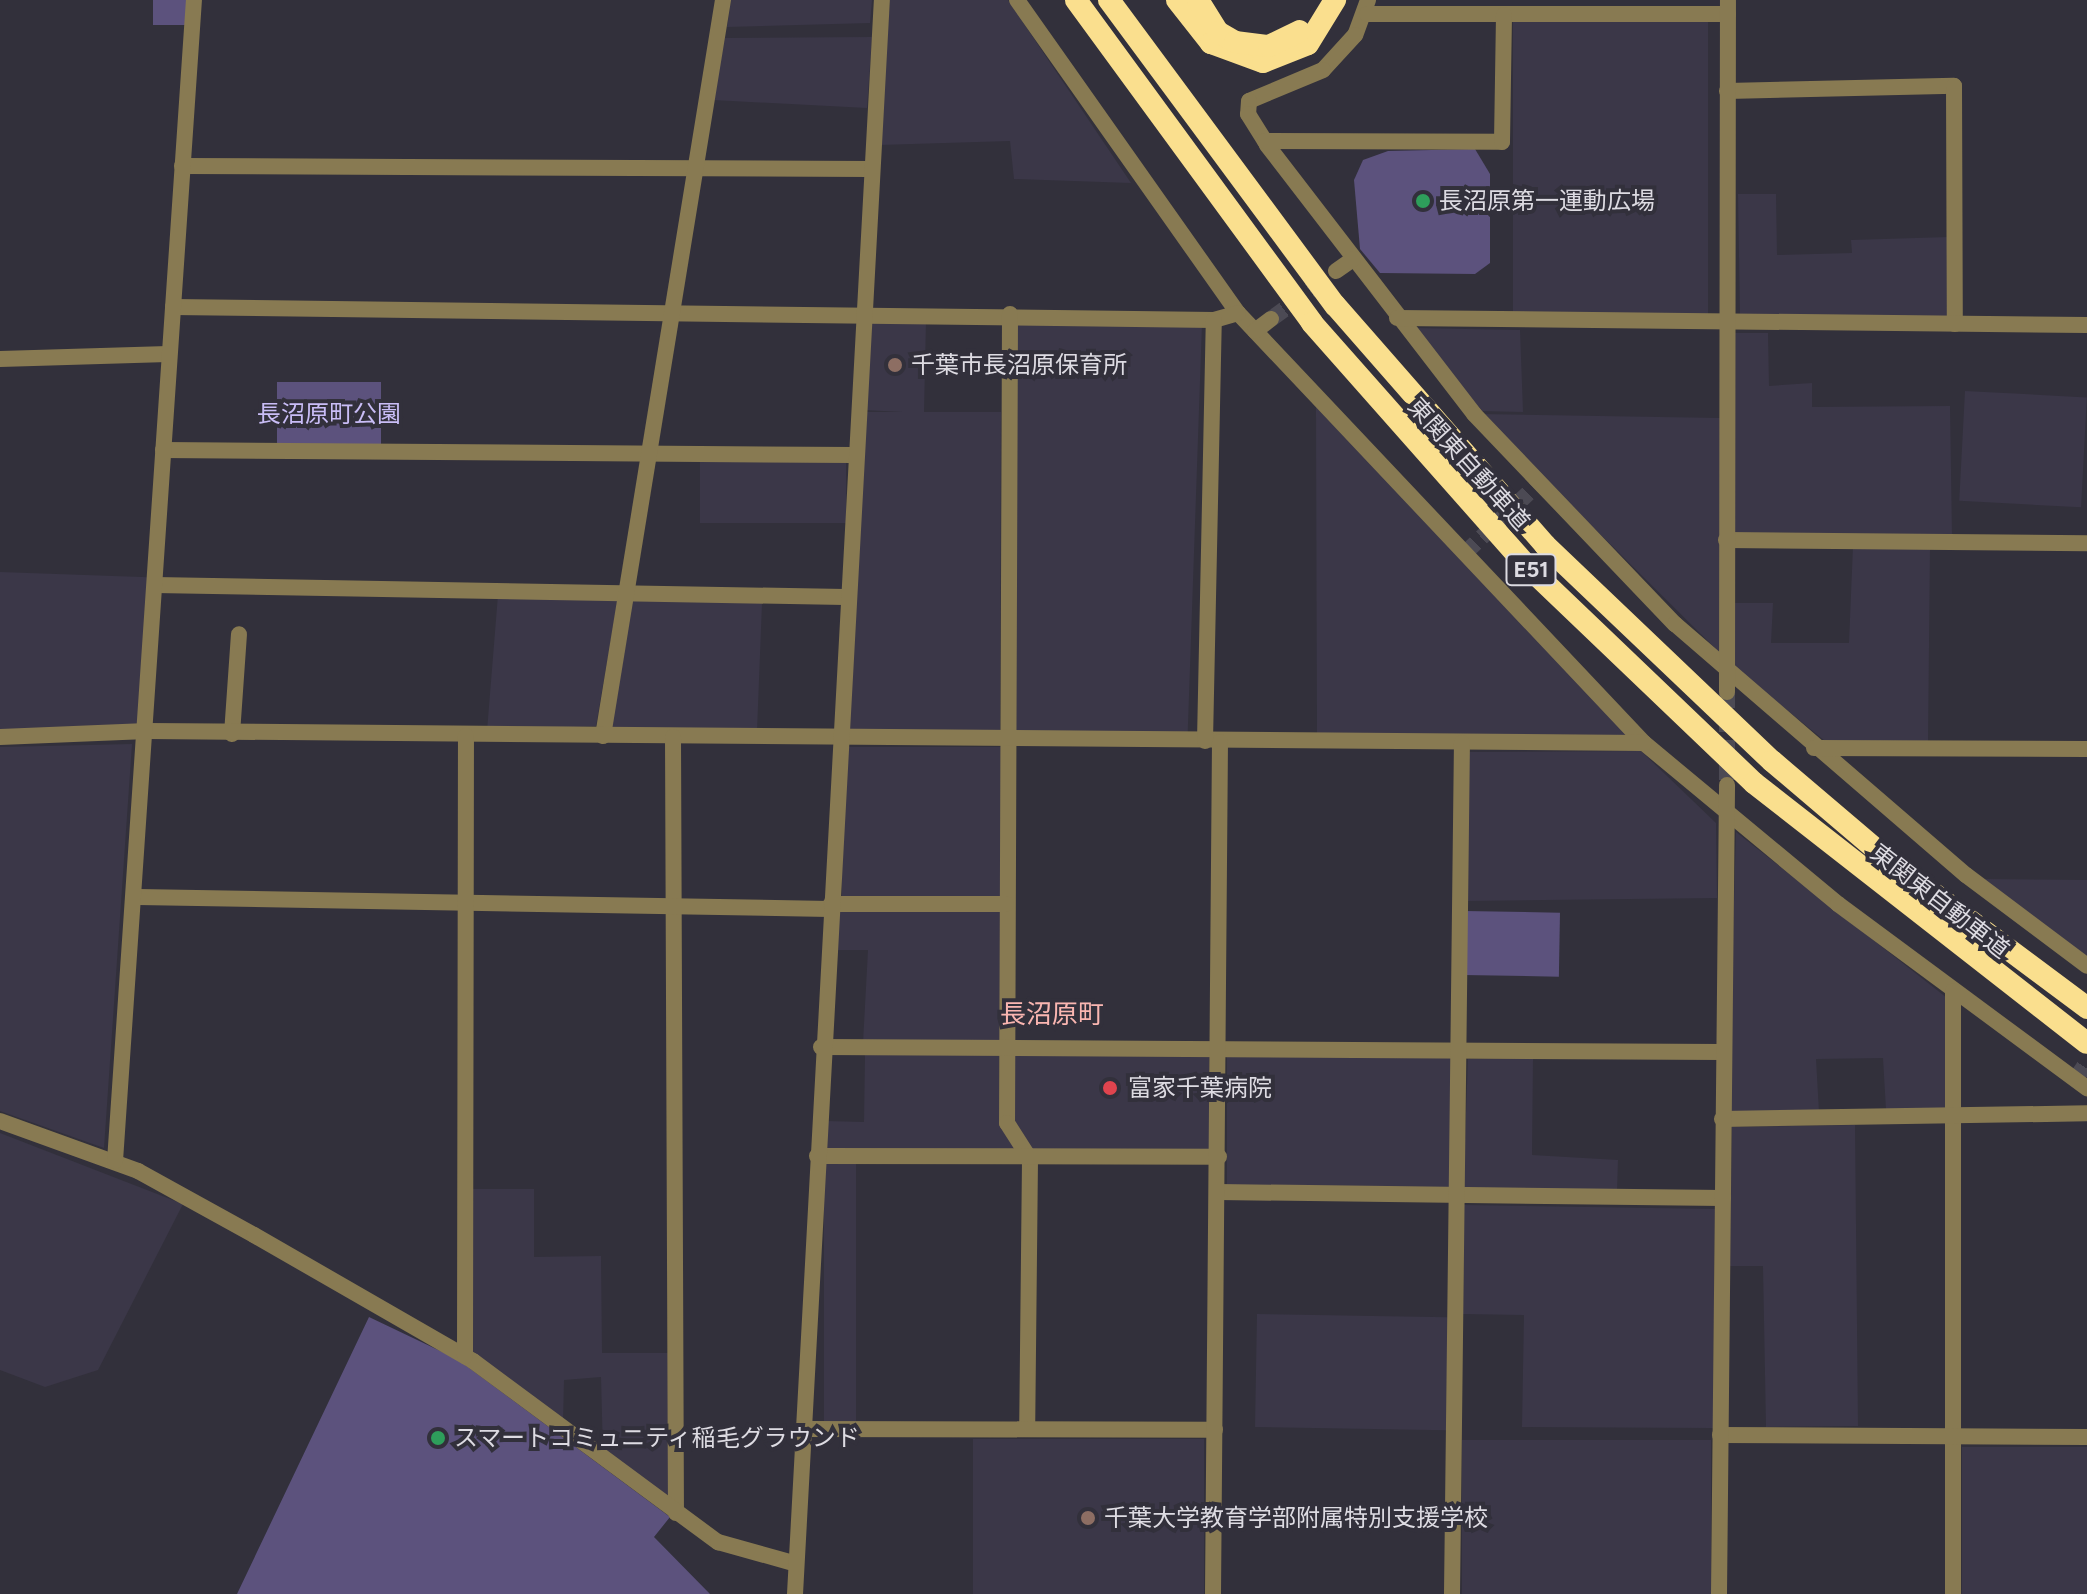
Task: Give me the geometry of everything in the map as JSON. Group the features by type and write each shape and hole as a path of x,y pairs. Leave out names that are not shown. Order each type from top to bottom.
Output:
{"highway":[{"name":"東関東自動車道","path":"1076,0 1312,323 1527,566 1754,783 2087,1043"},
{"name":"東関東自動車道","path":"1109,0 1335,305 1545,545 1784,770 2087,1008"},
{"path":"1177,0 1211,43 1263,62 1308,44 1335,0"},
{"path":"1198,0 1218,32 1252,47 1289,40 1320,0"}],"street":[{"path":"115,1161 138,897 168,354 194,0"},
{"path":"603,736 723,0"},
{"path":"795,1594 793,1563 803,1429 837,738 882,0"},
{"path":"1017,0 1238,313 1644,743 1727,814 1953,991 2087,1088"},
{"path":"1727,692 1726,667 1725,322 1728,7 1504,15 1368,7 1323,70 1249,101 1248,114 1397,318 1538,484 1726,667 1814,748 2087,966"},
{"path":"1265,141 1502,142 1504,15"},
{"path":"1727,91 1954,86 1955,324"},
{"path":"182,166 870,169"},
{"path":"1336,271 1353,259"},
{"path":"173,307 862,311 1214,320 1238,313"},
{"path":"1010,314 1007,1123 1030,1159 1027,1429"},
{"path":"1397,318 2087,325"},
{"path":"1255,331 1271,319"},
{"path":"1213,1594 1220,1050 1212,742 1214,320"},
{"path":"0,359 168,354"},
{"path":"163,450 651,450 853,455"},
{"path":"1726,540 2087,543"},
{"path":"155,585 845,597"},
{"path":"232,734 239,634"},
{"path":"0,737 147,731 1212,742 1644,743"},
{"path":"465,1356 466,736"},
{"path":"673,737 676,1513"},
{"path":"1452,1594 1462,743"},
{"path":"1814,748 2087,749"},
{"path":"1719,1594 1727,785"},
{"path":"138,897 673,906 1006,904"},
{"path":"1953,991 1953,1594"},
{"path":"821,1047 1458,1048 1723,1052"},
{"path":"1722,1119 2087,1113"},
{"path":"0,1121 115,1161 465,1356 718,1542 793,1563"},
{"path":"817,1156 1030,1159 1219,1157"},
{"path":"1218,1192 1459,1199 1723,1198"},
{"path":"803,1429 1215,1430"},
{"path":"1720,1435 2087,1437"}],"shaded area":[{"path":"731,0 872,0 870,23 727,27"},
{"path":"890,0 1008,0 1131,183 1014,179 1010,141 879,145"},
{"path":"1513,19 1708,19 1708,314 1513,314"},
{"path":"872,37 867,108 713,100 725,38"},
{"path":"1738,194 1776,194 1777,255 1852,253 1851,240 1949,237 1950,319 1740,316"},
{"path":"866,319 926,321 924,412 1001,412 1000,734 844,732 864,412 903,412 864,410"},
{"path":"1016,320 1202,326 1188,738 1002,732"},
{"path":"1414,328 1520,330 1523,412 1479,411"},
{"path":"1733,333 1768,333 1769,386 1812,383 1812,407 1950,406 1952,536 1734,533"},
{"path":"1965,391 2087,397 2081,507 1959,501"},
{"path":"1316,407 1630,735 1317,734"},
{"path":"1479,414 1720,418 1719,652"},
{"path":"700,459 846,459 846,523 700,523"},
{"path":"1853,546 1930,548 1928,742 1825,741 1734,667 1734,603 1773,603 1771,643 1849,643"},
{"path":"0,572 149,577 143,734 0,729"},
{"path":"498,595 618,597 596,726 487,731"},
{"path":"633,597 762,603 757,731 610,731"},
{"path":"132,744 104,1148 0,1111 0,747"},
{"path":"842,747 1001,747 1001,900 842,900"},
{"path":"1641,751 1716,823 1717,898 1466,901 1468,752"},
{"path":"1736,832 1947,998 1948,1109 1886,1110 1883,1058 1816,1059 1819,1112 1728,1111"},
{"path":"1981,879 2087,880 2087,958"},
{"path":"834,910 1002,912 1002,1044 863,1043 868,950 836,950"},
{"name":"富家千葉病院","path":"1009,1053 1209,1056 1211,1153 1032,1155 1011,1120"},
{"path":"1227,1053 1452,1053 1452,1191 1227,1191"},
{"path":"999,1054 999,1122 1023,1154 824,1150 826,1121 864,1122 865,1055"},
{"path":"1533,1058 1532,1155 1618,1160 1617,1192 1463,1194 1468,1059"},
{"path":"1855,1125 1858,1426 1766,1427 1763,1266 1730,1266 1732,1127"},
{"path":"0,1133 183,1204 98,1370 45,1387 0,1370"},
{"path":"824,1163 856,1163 856,1422 824,1422"},
{"path":"470,1189 534,1189 534,1257 601,1256 602,1353 668,1353 668,1501 603,1454 601,1377 564,1380 563,1423 470,1352"},
{"path":"1464,1205 1715,1209 1713,1428 1522,1427 1524,1315 1463,1314"},
{"path":"1257,1314 1448,1317 1446,1430 1255,1427"},
{"name":"千葉大学教育学部附属特別支援学校","path":"973,1439 1204,1439 1204,1594 973,1594"},
{"path":"1462,1440 1711,1440 1711,1594 1462,1594"},
{"path":"1962,1447 2087,1447 2087,1594 1962,1594"}],"green space":[{"path":"153,0 187,0 187,25 153,25"},
{"name":"長沼原第一運動広場","path":"1475,149 1490,174 1490,263 1475,274 1380,273 1360,249 1354,180 1363,160 1388,151"},
{"name":"長沼原町公園","path":"277,382 381,382 381,446 277,446"},
{"path":"1464,911 1560,913 1559,977 1463,975"},
{"name":"スマートコミュニティ稲毛グラウンド","path":"369,1317 457,1359 670,1517 654,1537 710,1594 237,1594"}],"tunnel":[{"path":"1271,319 1326,279"},
{"path":"1464,554 1538,484"},
{"path":"1727,692 1727,785"},
{"path":"2075,1080 2087,1062"}],"place":[{"name":"長沼原第一運動広場","path":"1423,201"},
{"name":"千葉市長沼原保育所","path":"895,365"},
{"name":"富家千葉病院","path":"1110,1088"},
{"name":"スマートコミュニティ稲毛グラウンド","path":"438,1438"},
{"name":"千葉大学教育学部附属特別支援学校","path":"1088,1518"}],"district":[{"name":"長沼原町","path":"1052,1015"}]}
